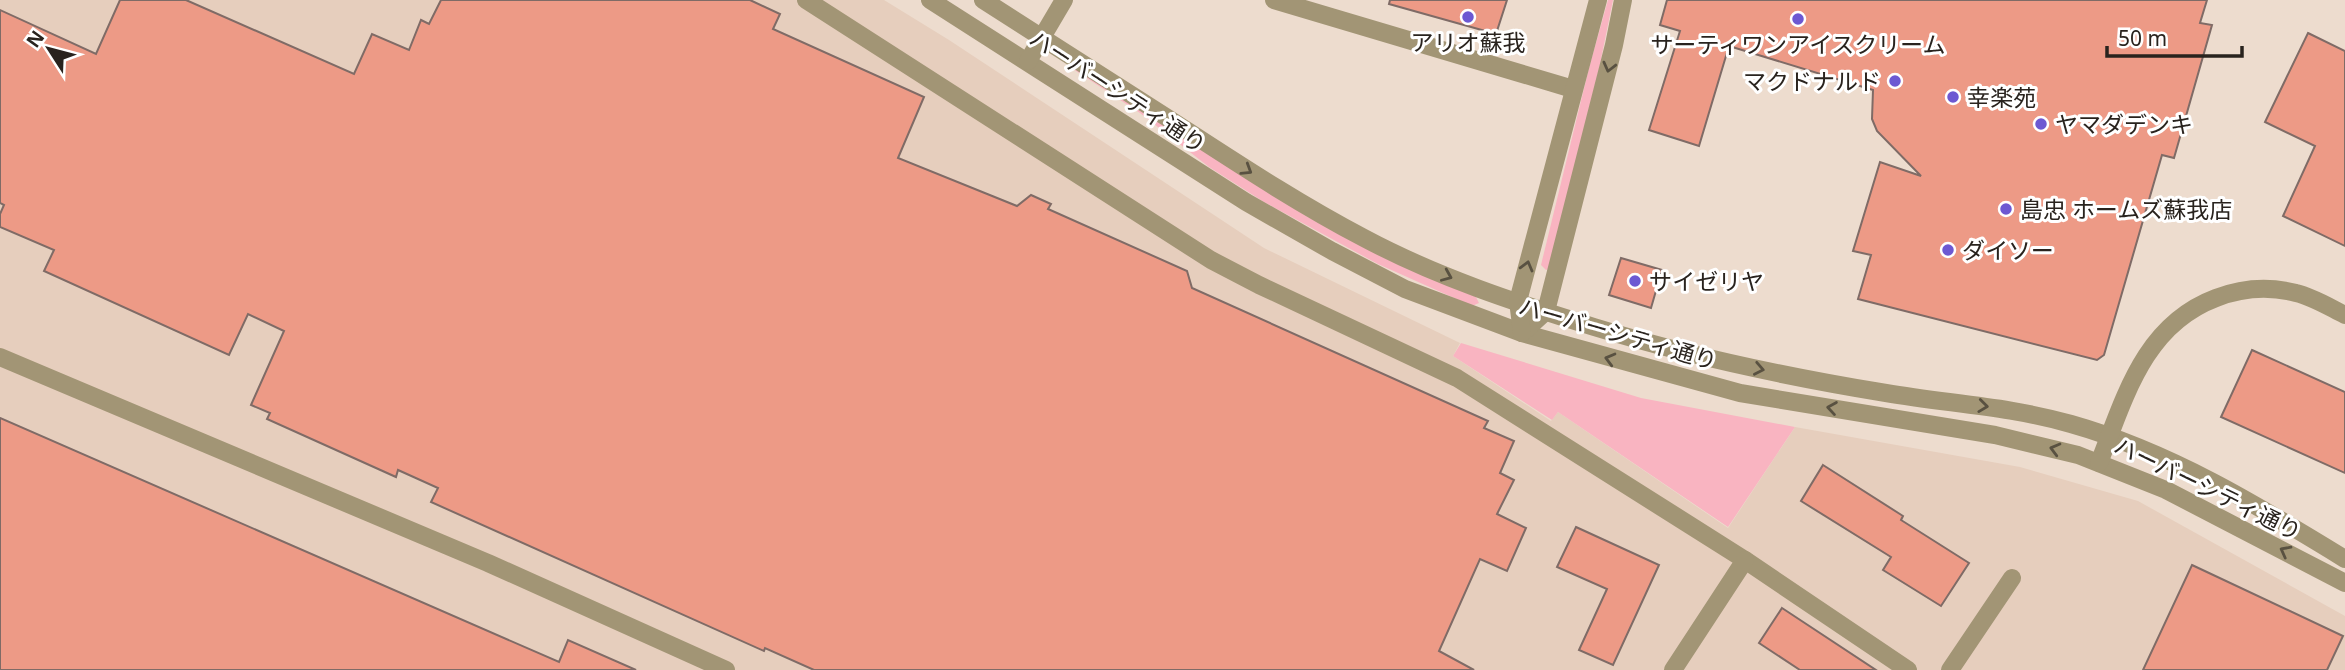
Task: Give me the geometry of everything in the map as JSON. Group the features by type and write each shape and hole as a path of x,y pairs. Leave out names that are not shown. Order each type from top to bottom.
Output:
{"street":[{"path":"806,0 1211,260 1457,378 1745,560 1908,670"},
{"name":"ハーバーシティ通り","path":"929,0 1028,61 1190,168 1290,228 1405,289 1522,333 1583,352 1740,393 1995,435 2055,449 2099,463 2198,506 2345,583"},
{"name":"ハーバーシティ通り","path":"983,0 1246,170 1366,240 1476,288 1596,328 1743,365 1888,394 2013,409 2110,436 2192,470 2236,493 2345,559"},
{"path":"1028,61 1065,0"},
{"path":"1274,0 1573,89"},
{"path":"1522,333 1518,302 1598,0"},
{"path":"1522,333 1546,311 1623,0"},
{"path":"2099,463 2126,395 2149,350 2176,319 2224,295 2243,290 2267,289 2302,295 2345,315"},
{"path":"0,357 488,563 726,670"},
{"path":"1673,670 1745,560"},
{"path":"1950,670 2012,578"}],"shaded area":[{"path":"0,0 884,0 1264,248 1460,343 1453,356 1551,421 1558,412 1728,528 1795,427 2020,467 2138,501 2345,616 2345,670 0,670"},
{"path":"1608,0 1613,0 1599,69 1549,269 1546,270 1541,265"},
{"path":"1071,66 1306,216 1476,297 1479,303 1472,306 1378,264 1264,202 1209,167 1140,113"},
{"path":"1461,343 1641,398 1795,427 1728,527 1558,412 1552,420 1453,356"}],"building":[{"path":"120,0 186,0 354,74 372,34 409,50 421,20 429,24 441,0 750,0 780,14 773,29 924,97 898,158 1017,206 1031,195 1051,204 1048,209 1187,271 1192,288 1488,421 1484,428 1514,441 1500,473 1514,480 1497,514 1526,528 1507,571 1480,559 1439,651 1474,670 814,670 765,648 764,651 431,502 438,488 398,470 396,477 267,419 270,413 251,405 284,331 248,314 229,355 44,271 54,250 0,227 0,214 4,205 0,203 0,10 96,54"},
{"name":"アリオ蘇我","path":"1390,0 1507,0 1496,34 1389,4"},
{"name":"島忠 ホームズ蘇我店","path":"1667,0 2207,0 2200,23 2212,25 2174,158 2162,155 2104,355 2097,360 1858,299 1871,255 1853,251 1880,162 1921,176 1877,131 1872,119 1873,90 1729,46 1699,146 1649,130 1680,31 1660,25"},
{"path":"2308,33 2345,51 2345,246 2283,216 2315,146 2265,122"},
{"path":"1621,258 1662,270 1651,308 1609,295"},
{"path":"2252,350 2345,392 2345,473 2221,417"},
{"path":"0,418 559,662 568,640 636,670 0,670"},
{"path":"1823,465 1903,516 1901,520 1969,563 1941,606 1883,570 1891,557 1801,501"},
{"path":"1576,527 1659,565 1613,665 1579,650 1607,589 1557,567"},
{"path":"2192,565 2343,636 2327,670 2143,670"},
{"path":"1782,608 1876,670 1800,670 1759,643"}],"place":[{"name":"アリオ蘇我","path":"1468,17"},
{"name":"サーティワンアイスクリーム","path":"1798,19"},
{"name":"マクドナルド","path":"1895,81"},
{"name":"幸楽苑","path":"1953,97"},
{"name":"ヤマダデンキ","path":"2041,124"},
{"name":"島忠 ホームズ蘇我店","path":"2006,209"},
{"name":"ダイソー","path":"1948,250"},
{"name":"サイゼリヤ","path":"1635,281"}]}
